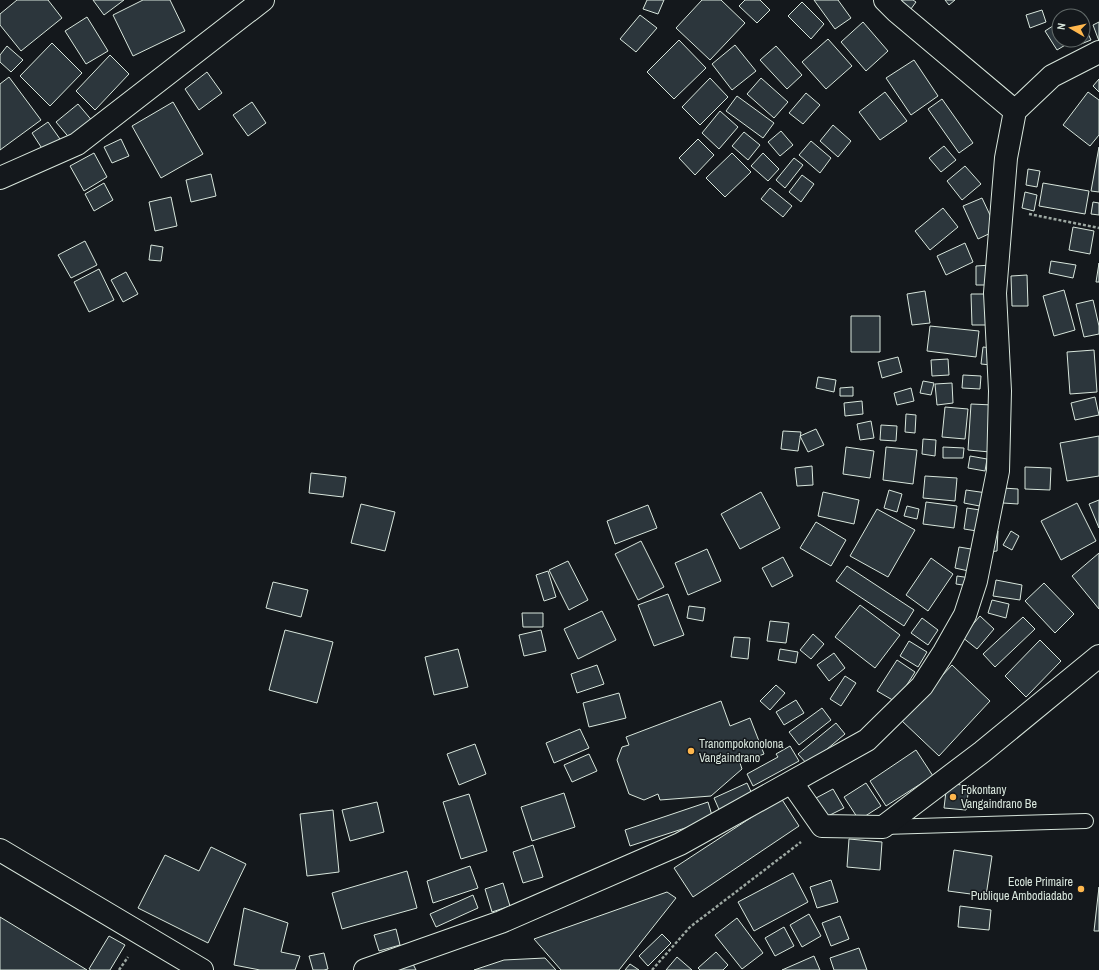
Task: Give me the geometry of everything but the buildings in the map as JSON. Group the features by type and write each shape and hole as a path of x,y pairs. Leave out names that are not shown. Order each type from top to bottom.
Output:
{"main road":[{"path":"0,178 77,144 263,0"},
{"path":"885,0 896,11 1015,111"},
{"path":"365,970 501,922 680,844 867,740 922,686 944,652 965,615 976,581 998,471 1000,391 995,294 1006,158 1015,111 1052,76 1099,52"},
{"path":"792,783 822,826 883,827 982,752 1099,656"},
{"path":"0,850 202,970"}],"lane":[{"path":"883,827 1086,821"}],"path":[{"path":"1002,209 1099,228"},
{"path":"652,970 690,927 822,826"}],"place":[{"name":"Tranompokonolona Vangaindrano","path":"691,751"},
{"name":"Fokontany Vangaindrano Be","path":"953,797"},
{"name":"Ecole Primaire Publique Ambodiadabo","path":"1081,889"}]}
